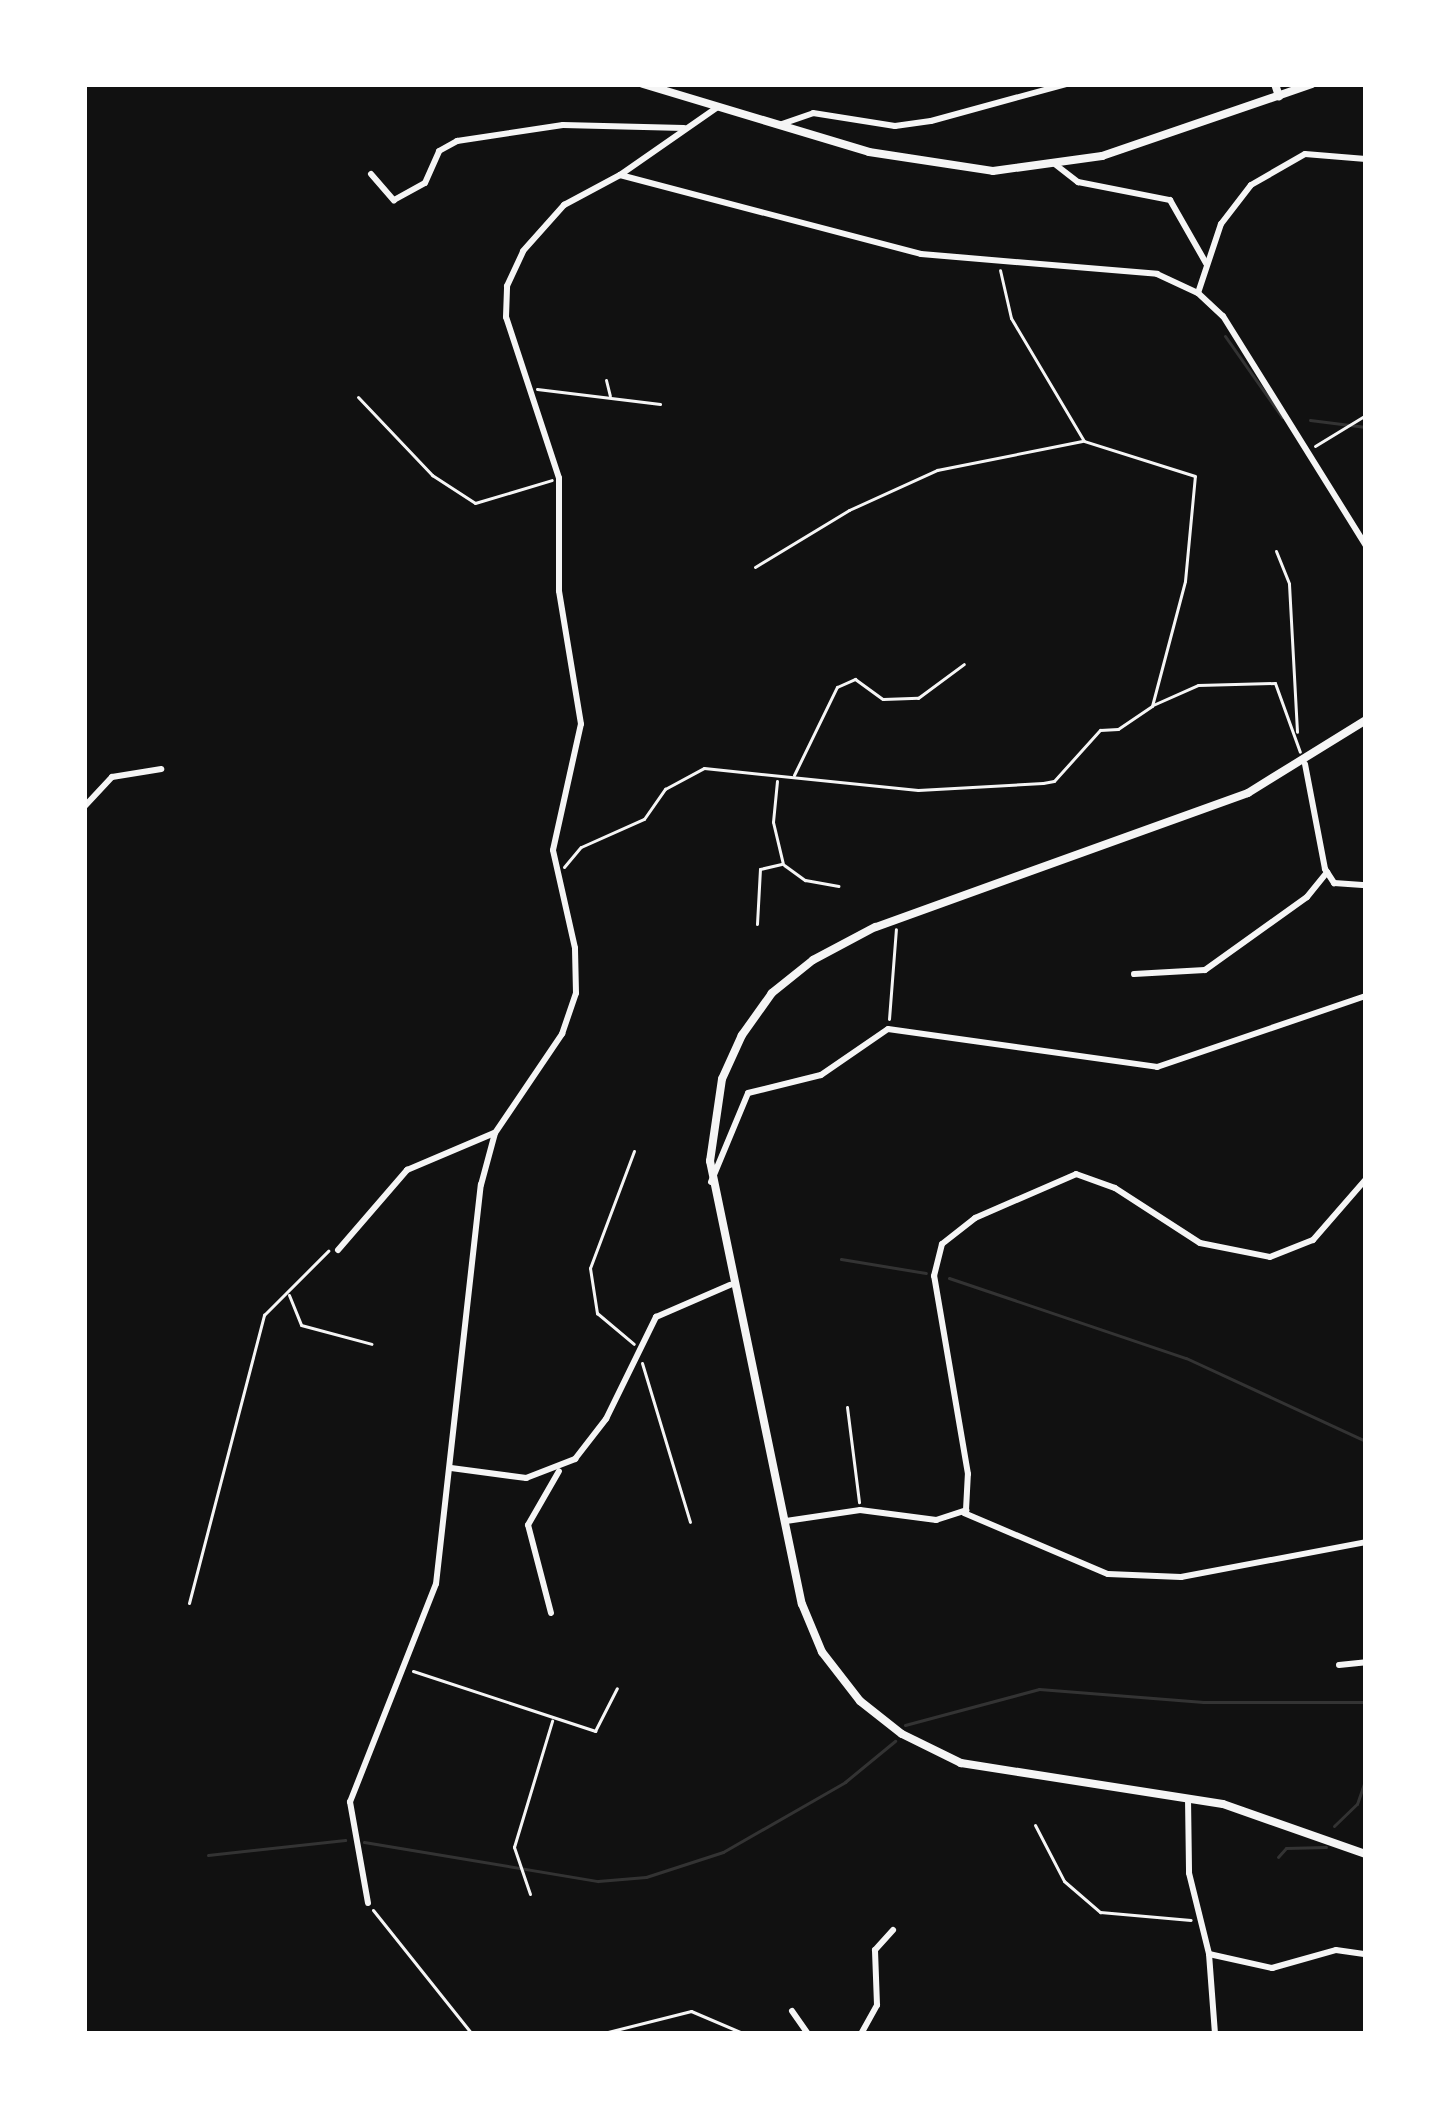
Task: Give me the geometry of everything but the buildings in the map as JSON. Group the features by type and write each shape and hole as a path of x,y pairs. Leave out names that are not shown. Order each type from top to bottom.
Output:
{"street":[{"path":"643,84 940,166 1056,165 1312,84"},
{"path":"779,125 813,113 895,126 931,121 1066,84"},
{"path":"1275,84 1280,96"},
{"path":"368,1903 350,1802 436,1584 472,1244 495,1133 572,1017 575,948 556,877 554,836 581,724 559,591 559,478 506,317 511,272 564,205 620,175 718,107"},
{"path":"371,174 386,198 399,200 424,183 439,151 457,141 563,125 683,128"},
{"path":"1198,293 1225,217 1262,177 1316,152 1366,159"},
{"path":"1056,165 1078,182 1170,200 1207,266"},
{"path":"620,175 819,233 999,262 1122,268 1198,293 1241,340 1366,546"},
{"path":"1366,720 1304,765 1231,800 896,921 813,959 758,1009 722,1079 711,1182 782,1522 817,1642 860,1701 891,1727 987,1770 1188,1798 1366,1854"},
{"path":"1304,765 1306,802 1327,872 1334,883 1366,885"},
{"path":"84,807 112,777 161,769"},
{"path":"1134,974 1205,970 1307,896 1327,872"},
{"path":"711,1182 752,1090 821,1075 895,1027 1157,1067 1366,996"},
{"path":"338,1250 407,1169 495,1133"},
{"path":"964,1513 968,1474 934,1276 950,1233 1022,1192 1076,1174 1115,1188 1200,1243 1270,1257 1313,1240 1366,1179"},
{"path":"551,1613 528,1525 561,1468 592,1441 662,1310 730,1285"},
{"path":"451,1468 508,1478 561,1468"},
{"path":"782,1522 860,1510 936,1520 964,1513 1108,1574 1180,1577 1366,1542"},
{"path":"1339,1665 1366,1662"},
{"path":"1188,1798 1198,1921 1209,1954 1215,2034"},
{"path":"861,2034 878,2005 875,1950 893,1930"},
{"path":"1209,1954 1272,1968 1336,1950 1366,1954"},
{"path":"792,2011 808,2034"}],"path":[{"path":"999,262 1011,318 1084,441"},
{"path":"607,380 610,398"},
{"path":"526,388 660,404"},
{"path":"358,397 432,475 476,503 559,478"},
{"path":"1308,450 1366,415"},
{"path":"755,567 849,510 938,470 1084,441 1195,476 1185,580 1152,706"},
{"path":"1276,551 1289,584 1296,739"},
{"path":"793,776 837,687 855,679 884,699 918,698 964,664"},
{"path":"556,877 581,848 644,819 665,789 704,768 918,790 1054,781 1100,730 1118,729 1152,706 1198,685 1275,683 1304,765"},
{"path":"777,779 773,822 783,864 805,880 838,886"},
{"path":"757,924 760,868 783,864"},
{"path":"895,1027 885,1002 896,921"},
{"path":"634,1151 590,1268 597,1313 640,1351 690,1522"},
{"path":"189,1603 264,1315 346,1237"},
{"path":"289,1294 302,1324 372,1344"},
{"path":"847,1407 860,1510"},
{"path":"406,1668 595,1731 616,1688"},
{"path":"530,1894 514,1847 552,1719"},
{"path":"1035,1825 1064,1881 1100,1912 1198,1921"},
{"path":"368,1903 401,1955 472,2034"},
{"path":"600,2034 691,2011 745,2034"},
{"path":"506,2034 517,2034"}],"waterway":[{"path":"1225,336 1282,417"},
{"path":"1310,420 1366,427"},
{"path":"841,1259 926,1273"},
{"path":"949,1278 1186,1358 1366,1441"},
{"path":"905,1725 1039,1689 1203,1702 1366,1702"},
{"path":"364,1842 598,1881 646,1877 723,1852 845,1782 895,1741"},
{"path":"1334,1826 1357,1804 1366,1778"},
{"path":"208,1855 345,1840"},
{"path":"1278,1857 1286,1848 1326,1847"}]}
